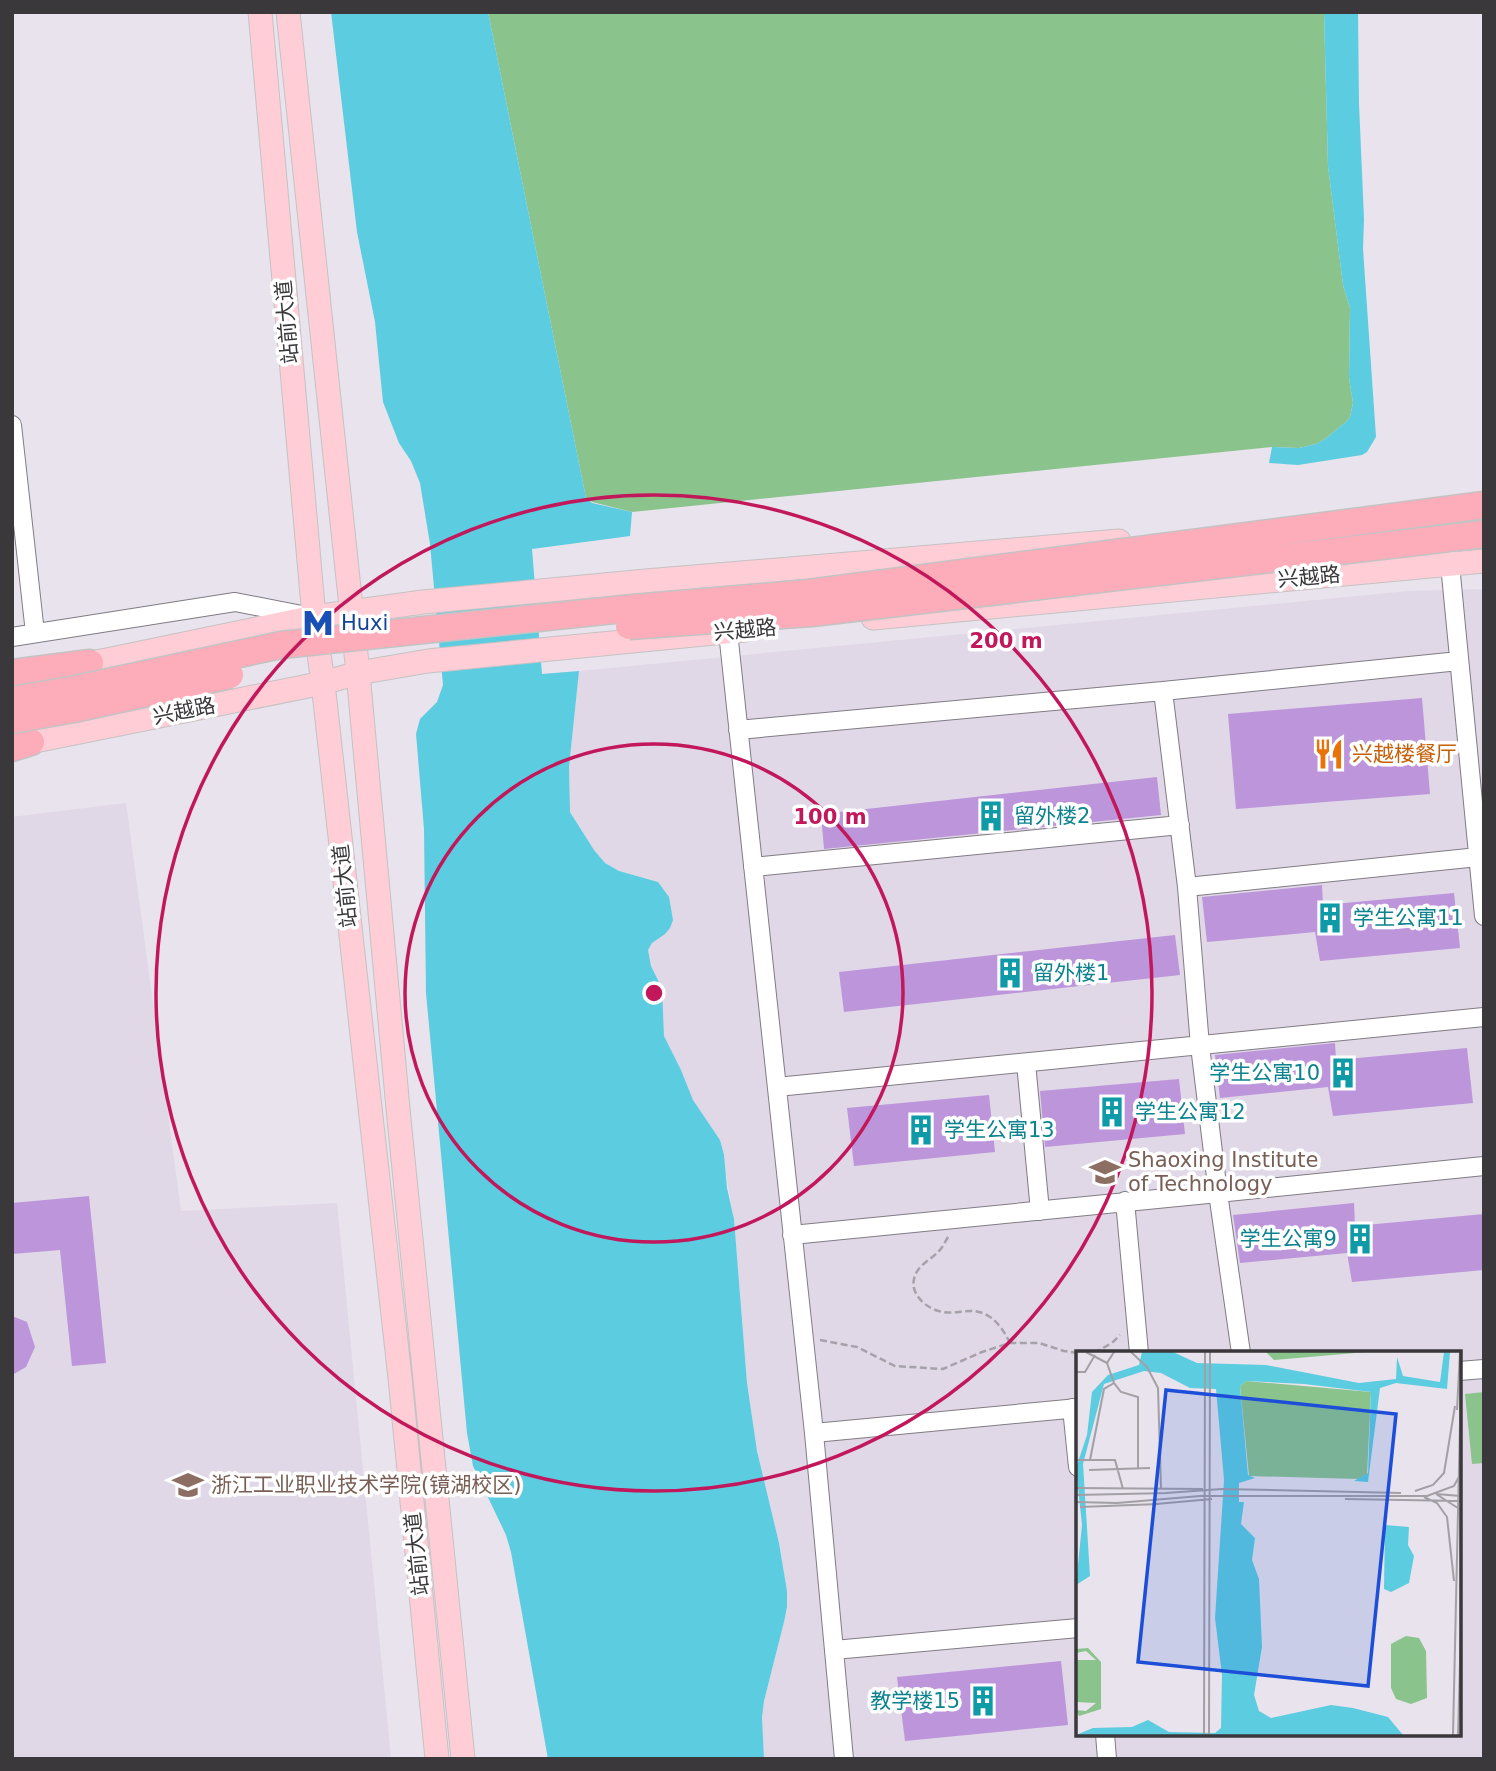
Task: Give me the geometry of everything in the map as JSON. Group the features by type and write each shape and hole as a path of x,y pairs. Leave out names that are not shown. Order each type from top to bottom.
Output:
{"highway":[{"path":"12,700 281,645 633,608 808,593 1484,505"},
{"path":"12,720 288,662 631,626 812,613 1484,534"},
{"path":"12,673 90,663"}],"main road":[{"name":"站前大道","path":"260,12 314,617 400,1378 436,1759"},
{"name":"站前大道","path":"288,12 359,673 399,1119 463,1759"},
{"path":"12,681 314,617 423,602 646,580 1484,511"},
{"name":"兴越路","path":"18,745 323,683 359,673 428,662 1484,561"}],"street":[{"path":"12,425 35,633"},
{"path":"1446,513 1484,916"},
{"path":"12,637 235,602 314,617"},
{"path":"728,632 814,1433 844,1759"},
{"path":"738,730 1459,661"},
{"path":"1163,691 1187,887 1200,1046 1241,1351"},
{"path":"753,867 1180,825"},
{"path":"1187,887 1478,857"},
{"path":"777,1087 1484,1017"},
{"path":"1026,1063 1040,1211"},
{"path":"793,1235 1484,1166"},
{"path":"1125,1201 1139,1351"},
{"path":"1461,1371 1484,1369"},
{"path":"814,1433 1075,1408 1076,1428"},
{"path":"834,1650 1076,1628"},
{"path":"1105,1736 1107,1759"}],"path":[{"path":"944,1220 948,1238 942,1249 919,1269 914,1279 915,1292 925,1305 943,1312 969,1309 990,1317 1004,1331 1010,1343"},
{"path":"1098,1351 1112,1343 1136,1322"},
{"path":"803,1337 857,1347 895,1366 943,1370 982,1352 1010,1343 1039,1343 1076,1353"}],"shaded area":[{"name":"Shaoxing Institute of Technology","path":"1484,589 1484,1759 764,1759 764,1701 784,1622 787,1591 779,1543 757,1451 747,1383 734,1219 720,1140 693,1100 664,1036 659,980 651,966 648,950 652,943 665,934 658,882 619,871 605,863 570,811 569,767 579,671 1409,591"},
{"name":"浙江工业职业技术学院(镜湖校区)","path":"126,803 181,1211 337,1203 391,1759 12,1759 12,817"}],"green space":[{"path":"488,12 1324,12 1328,166 1343,285 1350,308 1349,378 1353,403 1350,417 1325,439 1299,448 1272,447 632,512 592,502 586,498"},
{"path":"1484,1392 1484,1463 1472,1464 1465,1394"}],"water":[{"path":"331,12 488,12 586,498 592,503 632,512 630,536 532,549 542,674 579,671 569,767 570,812 605,863 619,871 658,882 669,897 673,920 670,928 652,943 648,950 651,966 662,988 664,1036 693,1100 720,1140 724,1155 727,1188 734,1219 747,1383 757,1451 779,1543 787,1591 784,1622 764,1701 764,1759 548,1759 511,1552 506,1535 473,1466 467,1433 426,993 424,829 416,734 420,719 437,702 443,685 430,544 420,483 411,461 399,443 383,402 375,322 357,232"},
{"path":"1324,12 1358,12 1363,249 1376,437 1367,452 1362,455 1298,465 1269,463 1272,447 1299,448 1325,439 1347,421 1353,403 1349,378 1350,308 1343,285 1328,166"}],"building":[{"name":"兴越楼餐厅","path":"1422,698 1430,794 1236,809 1228,714"},
{"name":"留外楼2","path":"1157,777 1161,815 824,849 821,814"},
{"name":"学生公寓11","path":"1322,885 1323,905 1454,893 1460,948 1320,961 1315,932 1207,942 1202,897"},
{"name":"留外楼1","path":"1175,935 1180,975 844,1012 839,972"},
{"name":"学生公寓10","path":"1335,1043 1336,1060 1467,1048 1473,1103 1333,1116 1328,1087 1220,1098 1215,1055"},
{"name":"学生公寓12","path":"1179,1079 1185,1134 1045,1147 1040,1091"},
{"name":"学生公寓13","path":"989,1095 995,1152 854,1166 847,1108"},
{"path":"89,1196 106,1363 72,1366 60,1250 12,1254 12,1203"},
{"name":"学生公寓9","path":"1354,1203 1355,1226 1484,1214 1484,1270 1352,1282 1347,1253 1240,1263 1233,1215"},
{"path":"12,1316 27,1322 35,1347 26,1367 12,1375"},
{"name":"教学楼15","path":"1061,1661 1068,1725 905,1741 897,1677"}],"place":[{"name":"Huxi","path":"318,623"},
{"name":"兴越楼餐厅","path":"1329,754"},
{"name":"留外楼2","path":"991,816"},
{"name":"学生公寓11","path":"1330,918"},
{"name":"留外楼1","path":"1010,973"},
{"name":"学生公寓10","path":"1343,1073"},
{"name":"学生公寓12","path":"1112,1112"},
{"name":"学生公寓13","path":"921,1130"},
{"name":"Shaoxing Institute of Technology","path":"1105,1172"},
{"name":"学生公寓9","path":"1360,1239"},
{"name":"浙江工业职业技术学院(镜湖校区)","path":"188,1485"},
{"name":"教学楼15","path":"983,1701"}]}
